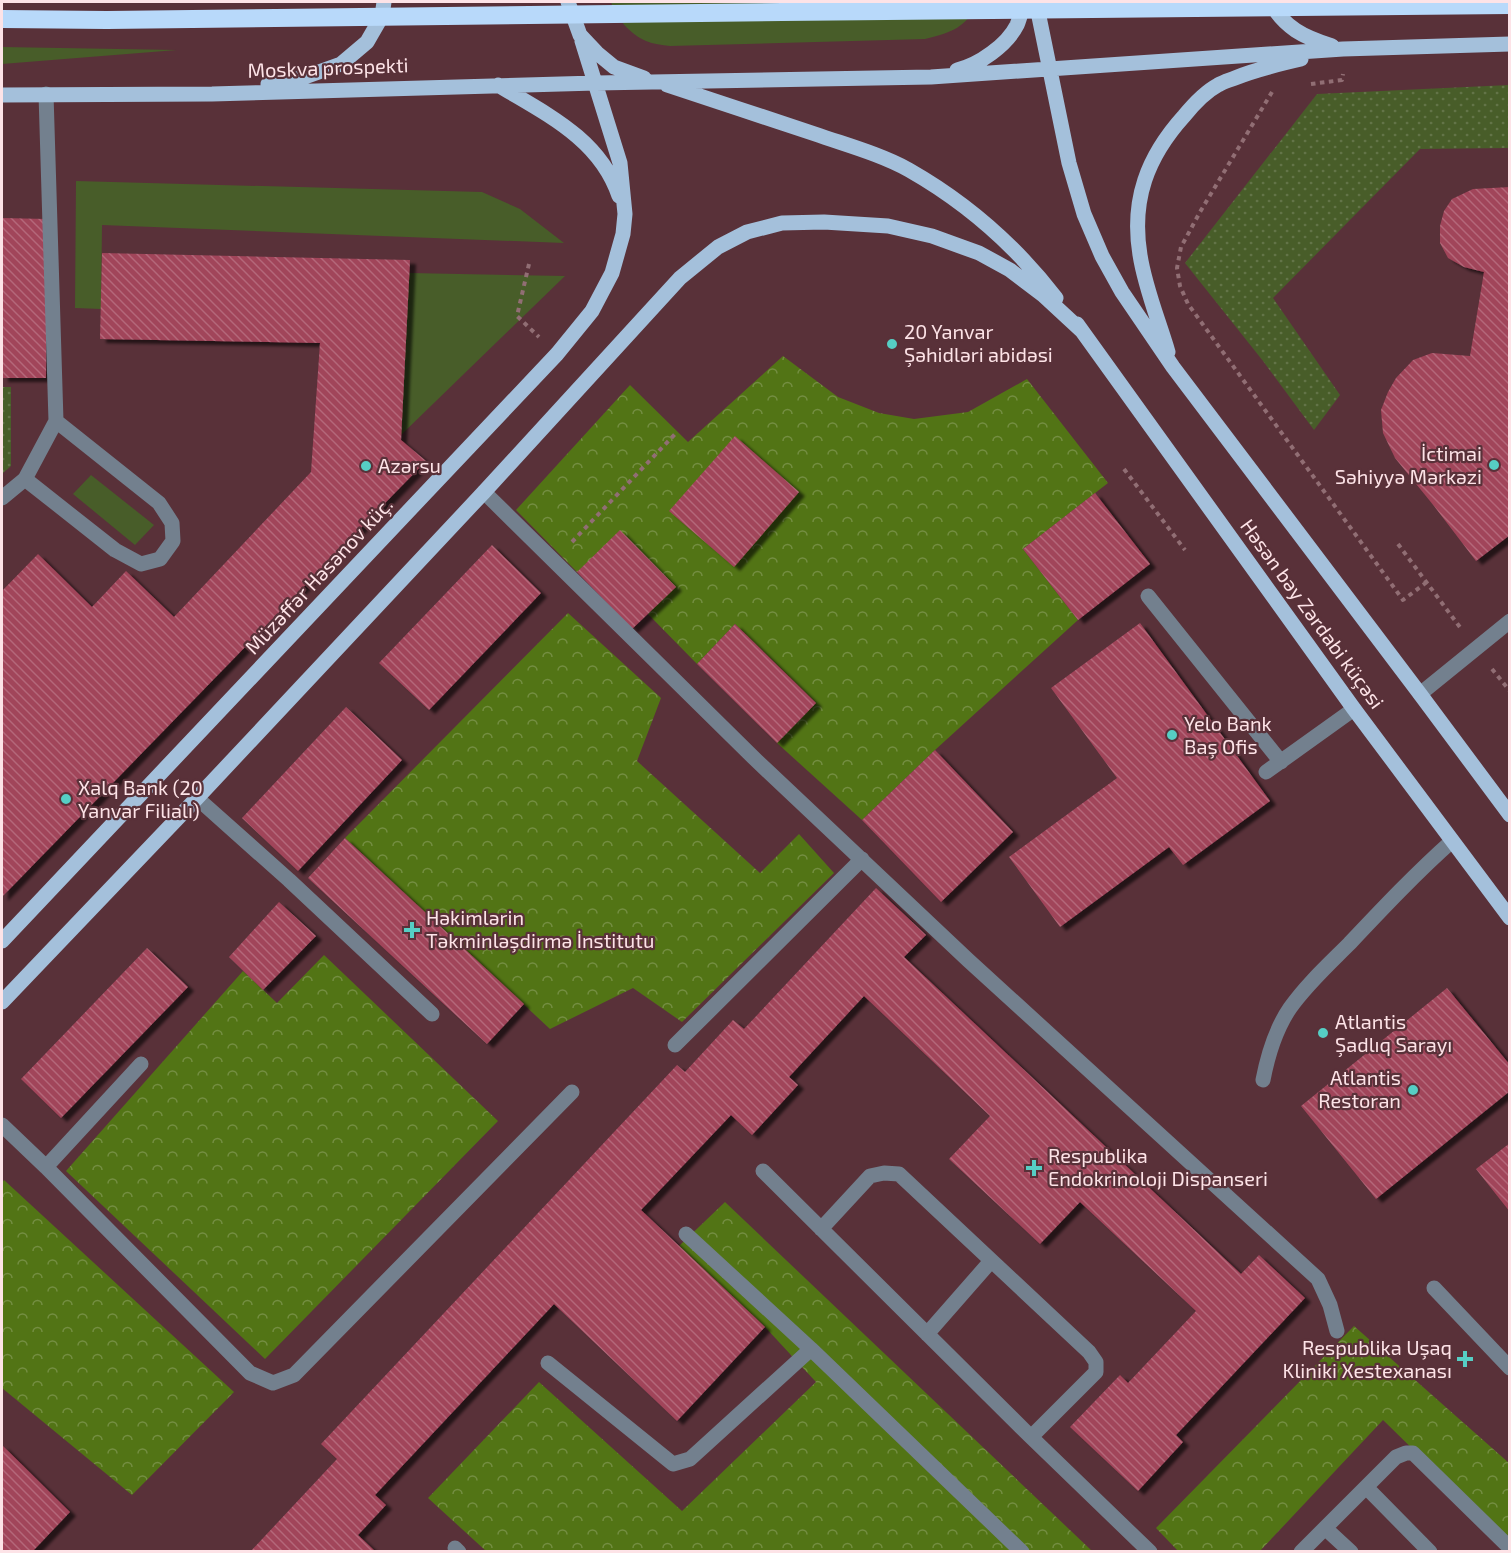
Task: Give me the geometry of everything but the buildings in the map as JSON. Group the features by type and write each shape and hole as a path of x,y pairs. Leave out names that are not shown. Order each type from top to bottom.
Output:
{"highway":[{"path":"2,19 107,20 1509,5"}],"main road":[{"path":"212,94 302,78 341,64 367,42 382,16 384,2"},
{"path":"568,2 620,163 625,214"},
{"path":"931,77 968,68 1000,47 1017,25 1024,2"},
{"name":"Həsən bəy Zərdabi küçəsi","path":"1036,2 1069,163 1102,256 1122,292 1173,367 1509,815"},
{"path":"1270,2 1279,17 1291,28 1310,39 1343,49"},
{"path":"580,35 597,53 615,67 633,75 867,152 907,169 958,200 986,222 1043,281 1083,332"},
{"path":"931,77 1343,49 1509,44"},
{"path":"1173,367 1140,255 1137,212 1141,189 1154,158 1170,131 1193,105 1217,85 1254,70 1343,49"},
{"name":"Moskva prospekti","path":"2,95 212,94 498,85 931,77"},
{"path":"498,85 564,125 594,152 608,171 625,214"},
{"name":"Müzəffər Həsənov küç.","path":"2,941 557,354 592,311 612,273 623,234 625,214"},
{"path":"2,1002 484,492 680,278 718,247 747,232 782,223 824,222 888,226 932,236 979,253 1010,270 1043,295 1083,332"},
{"name":"Həsən bəy Zərdabi küçəsi","path":"1083,332 1354,709 1509,918"}],"lane":[{"path":"2,498 25,478 56,421 46,94"},
{"path":"25,478 115,550 141,564 160,559 173,542 172,524 159,503 56,421"},
{"path":"484,492 757,761 968,960 1318,1279 1330,1305 1336,1330"},
{"path":"1148,596 1281,762"},
{"path":"1420,694 1509,621"},
{"path":"1266,772 1354,709"},
{"path":"197,798 289,880 432,1014"},
{"path":"1263,1080 1268,1056 1277,1033 1301,994 1417,873 1452,841"},
{"path":"675,1045 861,859"},
{"path":"46,1167 141,1064"},
{"path":"2,1125 250,1372 273,1383 294,1375 572,1092"},
{"path":"763,1171 1031,1437 1150,1551"},
{"path":"821,1229 870,1176 884,1173 899,1174 1089,1352 1095,1362 1096,1372 1031,1437"},
{"path":"686,1234 811,1349 1022,1551"},
{"path":"927,1334 992,1261"},
{"path":"1434,1288 1509,1368"},
{"path":"548,1363 673,1464 690,1459 811,1349"},
{"path":"1301,1551 1396,1457 1406,1453 1413,1453 1509,1548"},
{"path":"1366,1487 1430,1551"},
{"path":"1326,1528 1351,1551"}],"path":[{"path":"1274,90 1181,246 1177,268 1180,286 1188,304 1403,600 1427,582 1398,544"},
{"path":"517,316 529,264"},
{"path":"555,560 678,432"},
{"path":"1124,469 1185,550"}],"green space":[{"path":"611,2 979,2 969,18 957,28 925,39 670,46 649,42 634,34 620,20"},
{"path":"2,47 177,50 2,64"},
{"path":"1509,85 1509,148 1420,149 1273,298 1340,395 1314,430 1263,361 1185,263 1317,94"},
{"path":"76,181 482,192 520,209 564,243 102,225 101,309 75,308"},
{"path":"409,273 565,276 401,435"},
{"path":"783,356 838,397 879,413 914,419 968,412 1027,379 1108,483 1023,549 1078,620 862,820 777,743 816,703 735,624 697,664 648,614 675,587 577,572 516,510 630,385 688,442"},
{"path":"2,387 11,387 11,466 2,474"},
{"path":"91,475 154,525 135,545 73,494"},
{"path":"568,613 661,698 637,761 760,873 799,834 834,873 682,1022 633,988 550,1029 345,838"},
{"path":"324,955 498,1121 265,1359 66,1171 243,971 277,1003"},
{"path":"4,1180 234,1392 132,1495 2,1388 2,1183"},
{"path":"725,1202 1091,1550 486,1551 428,1498 539,1382 682,1511 816,1382 765,1327 679,1246"},
{"path":"1354,1326 1509,1463 1509,1543 1383,1420 1260,1551 1178,1551 1156,1528"}],"place":[{"name":"20 Yanvar Şəhidləri abidəsi","path":"892,344"},
{"name":"İctimai Səhiyyə Mərkəzi","path":"1494,465"},
{"name":"Azərsu","path":"366,466"},
{"name":"Yelo Bank Baş Ofis","path":"1172,735"},
{"name":"Xalq Bank (20 Yanvar Filialı)","path":"66,799"},
{"name":"Həkimlərin Təkminləşdirmə İnstitutu","path":"412,930"},
{"name":"Atlantis Şadlıq Sarayı","path":"1323,1033"},
{"name":"Atlantis Restoran","path":"1413,1090"},
{"name":"Respublika Endokrinoloji Dispanseri","path":"1034,1168"},
{"name":"Respublika Uşaq Kliniki Xestexanası","path":"1465,1359"}]}
